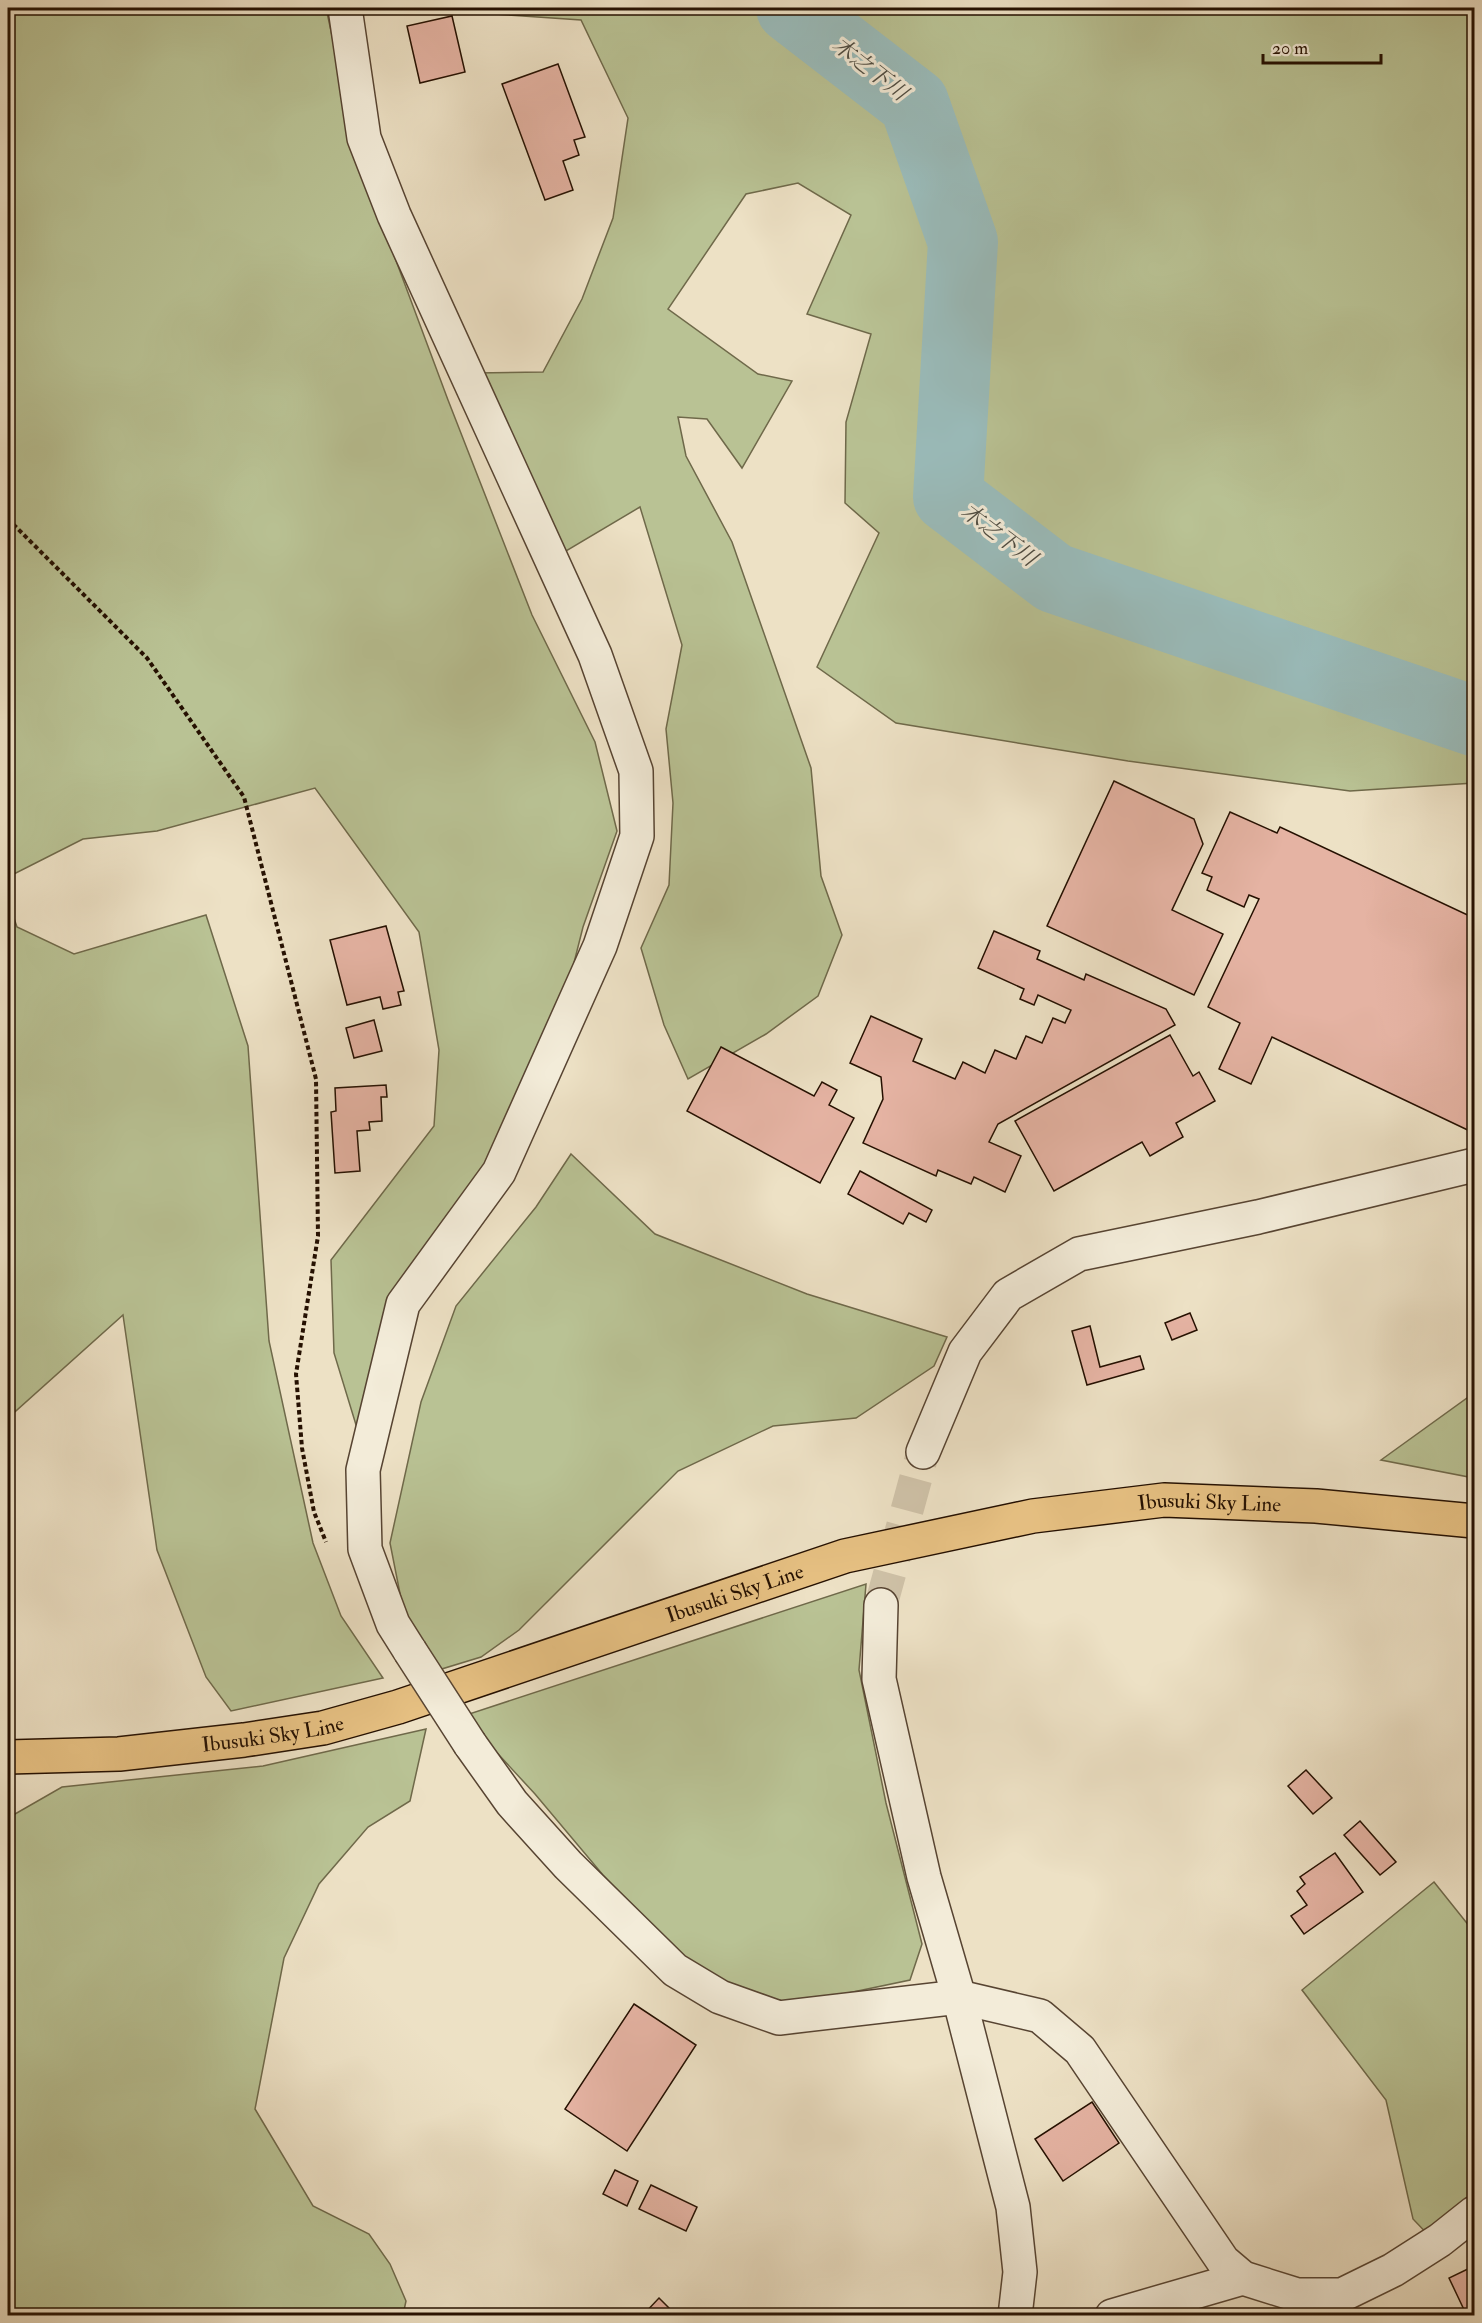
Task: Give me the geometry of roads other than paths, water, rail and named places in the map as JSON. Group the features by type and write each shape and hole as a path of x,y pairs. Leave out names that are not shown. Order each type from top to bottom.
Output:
{"main road":[{"name":"Ibusuki Sky Line","path":"8,1757 119,1754 323,1728 398,1707 844,1556 1033,1516 1164,1500 1316,1506 1474,1521"}],"street":[{"path":"345,8 364,138 394,215 595,655 636,771 637,836 600,946 499,1172 403,1304 363,1470 365,1549 393,1624 470,1744 512,1803 568,1865 675,1970 720,1997 779,2018 959,1997 1040,2016 1080,2050 1223,2261 1243,2278 1297,2295 1342,2295 1393,2270 1440,2240 1474,2213"},
{"path":"923,1452 965,1352 1008,1295 1079,1254 1258,1217 1474,1165"},
{"path":"881,1605 879,1679 924,1877 959,1997 1013,2207 1020,2272 1015,2316"},
{"path":"1112,2316 1243,2278"}],"waterway":[{"name":"木之下川","path":"791,8 914,103 963,242 948,497 1054,578 1474,721"}],"tunnel":[{"path":"881,1605 923,1452"}]}
